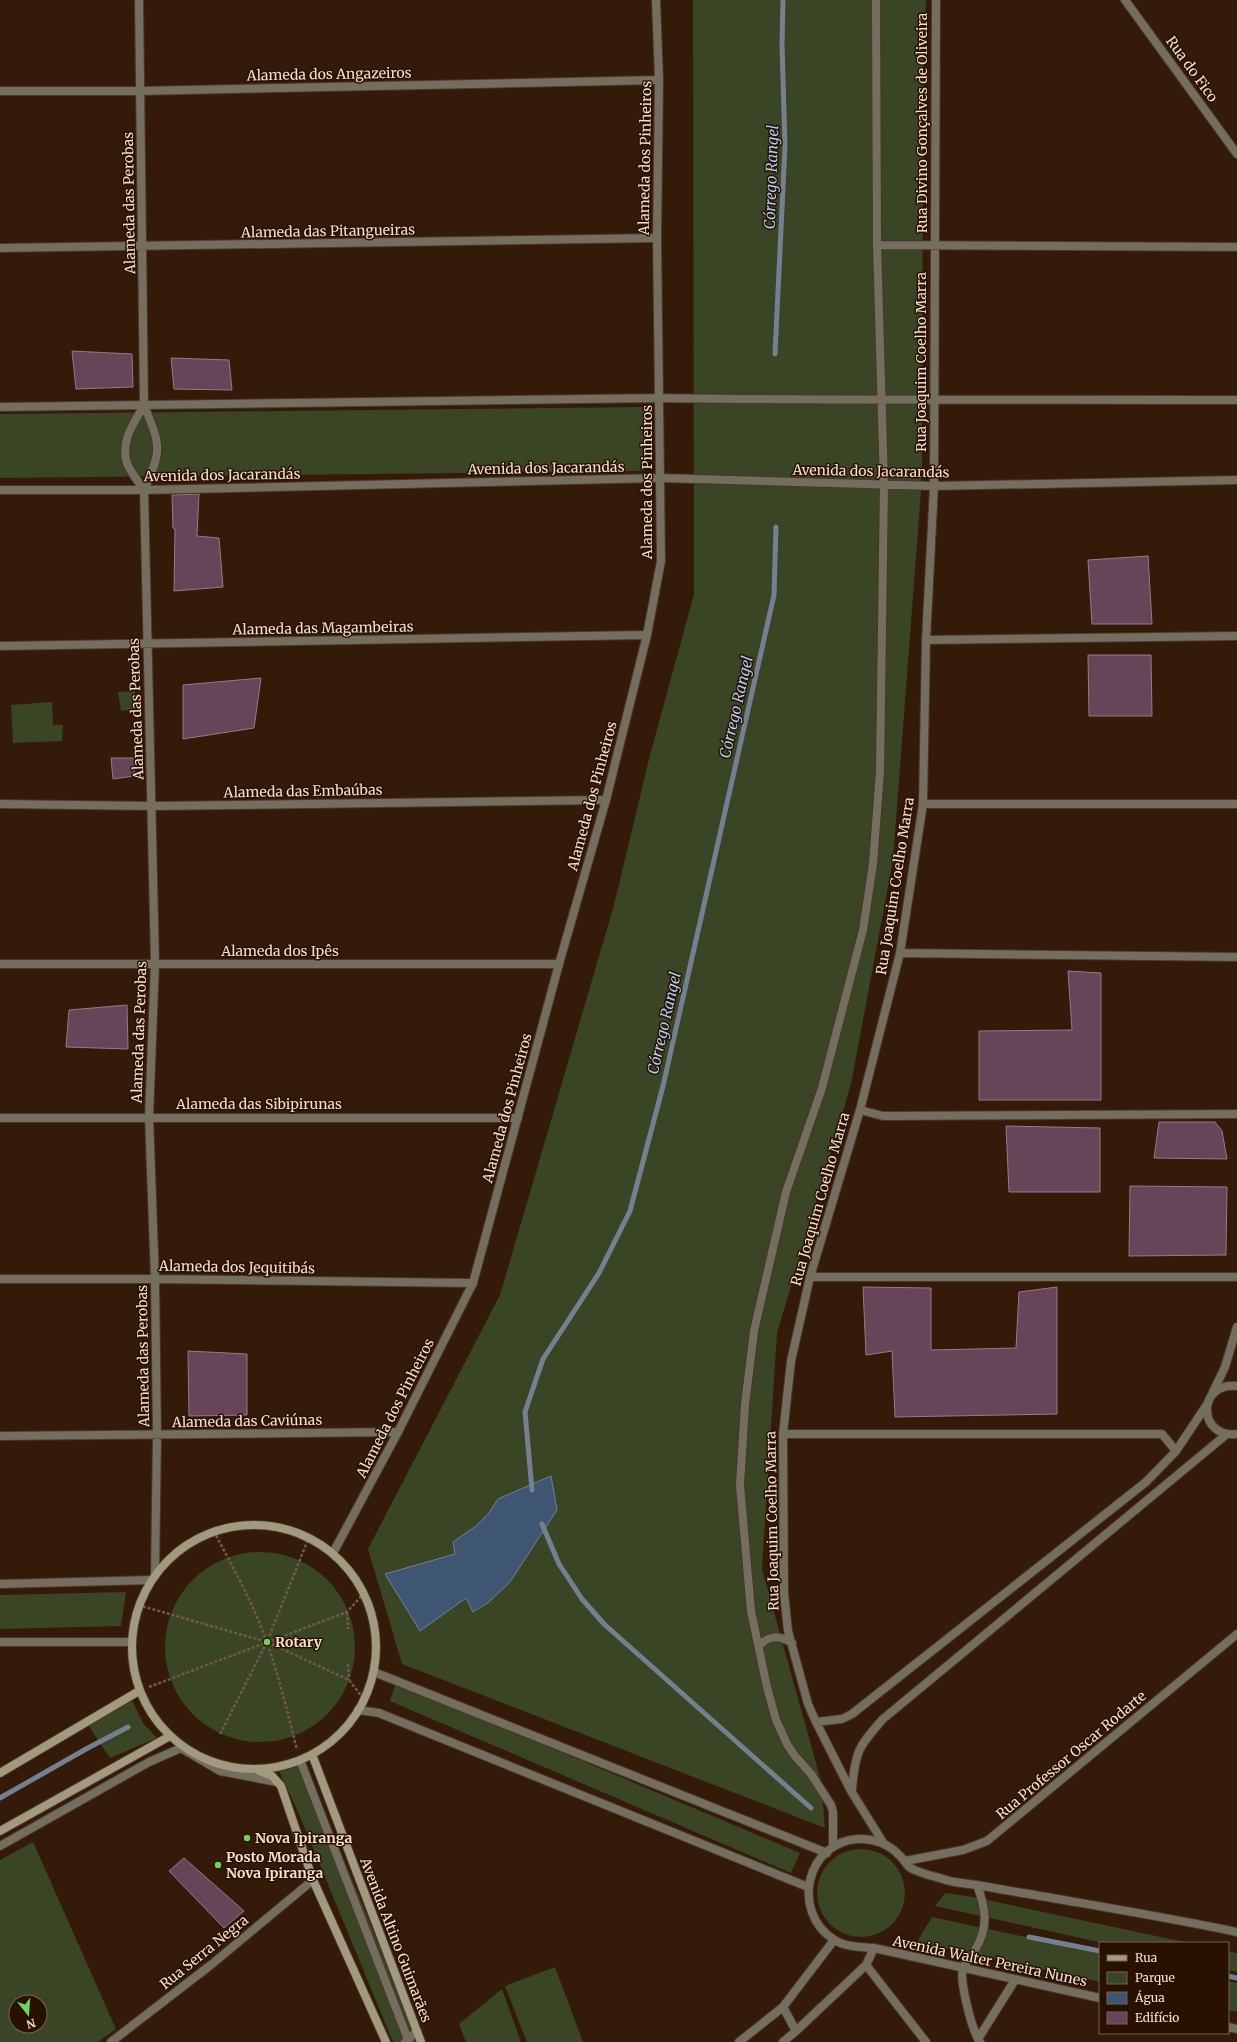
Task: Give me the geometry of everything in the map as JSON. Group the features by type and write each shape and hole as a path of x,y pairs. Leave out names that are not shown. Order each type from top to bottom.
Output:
{"main road":[{"path":"246,1525 278,1527 309,1537 334,1553 352,1572 364,1593 376,1631 374,1672 364,1700 342,1731 313,1757 277,1767 254,1769 223,1765 195,1754 170,1736 152,1716 139,1691 132,1666 131,1642 138,1605 153,1577 164,1563 187,1544 214,1531 246,1525"},
{"path":"0,1773 139,1691"},
{"path":"0,1831 170,1736"},
{"name":"Avenida Altino Guimarães","path":"313,1757 421,2042"},
{"path":"254,1769 272,1776 281,1786 313,1880 386,2042"}],"street":[{"name":"Alameda das Perobas","path":"139,0 144,405 157,437 158,450 157,463 144,490 147,644 153,806 155,963 149,1117 155,1279 157,1435 153,1577"},
{"name":"Alameda dos Pinheiros","path":"334,1553 398,1432 473,1283 559,964 606,800 647,635 661,560 657,238 659,80 656,0"},
{"name":"Rua Joaquim Coelho Marra","path":"833,1847 834,1812 831,1805 811,1774 795,1756 787,1744 776,1720 751,1611 740,1485 745,1405 754,1331 786,1192 822,1088 863,930 873,864 880,771 884,484 877,245 876,0"},
{"name":"Rua Divino Gonçalves de Oliveira","path":"934,246 936,0"},
{"name":"Rua do Fico","path":"1125,0 1237,154"},
{"name":"Alameda dos Angazeiros","path":"0,91 140,91 659,80"},
{"name":"Alameda das Pitangueiras","path":"0,248 657,238"},
{"path":"877,245 1237,247"},
{"name":"Rua Joaquim Coelho Marra","path":"884,1844 851,1791 816,1722 808,1704 788,1631 784,1593 783,1434 791,1362 810,1277 860,1110 900,952 923,804 926,640 934,486 934,246"},
{"path":"0,407 659,398 882,401 1237,400"},
{"name":"Alameda das Perobas","path":"144,405 127,435 125,450 127,464 144,490"},
{"name":"Avenida dos Jacarandás","path":"0,490 144,490 660,478 934,486 1237,480"},
{"name":"Alameda das Magambeiras","path":"0,646 647,635"},
{"path":"926,640 1237,636"},
{"name":"Alameda das Embaúbas","path":"0,804 153,806 606,800"},
{"path":"923,804 1237,804"},
{"path":"900,952 1237,957"},
{"name":"Alameda dos Ipês","path":"0,964 559,964"},
{"path":"860,1110 883,1116 1237,1114"},
{"name":"Alameda das Sibipirunas","path":"0,1118 518,1118"},
{"path":"810,1277 1237,1277"},
{"name":"Alameda dos Jequitibás","path":"0,1279 155,1279 473,1283"},
{"path":"816,1722 842,1718 852,1714 1146,1482 1176,1451 1208,1403 1225,1367 1237,1327"},
{"path":"1212,1395 1218,1389 1227,1385 1237,1386"},
{"path":"1208,1403 1206,1412 1209,1421 1214,1428 1227,1434 1237,1434"},
{"name":"Alameda das Caviúnas","path":"0,1436 398,1432"},
{"path":"783,1434 1162,1434 1176,1451"},
{"path":"851,1791 856,1758 862,1742 883,1719 1227,1434"},
{"path":"0,1584 153,1577"},
{"name":"Rua Professor Oscar Rodarte","path":"905,1861 963,1850 988,1841 1237,1634"},
{"path":"759,1646 767,1639 779,1637 792,1643"},
{"path":"0,1642 131,1642"},
{"path":"374,1672 827,1853"},
{"path":"358,1710 379,1713 808,1887"},
{"path":"0,1846 149,1762 181,1748 220,1771 277,1782"},
{"path":"300,1760 407,2041 417,2032"},
{"path":"739,2042 783,2007 834,1940 825,1933 815,1919 809,1904 808,1887 812,1871 821,1858 833,1847 858,1839 872,1840 884,1844 896,1851 909,1866 945,1880 1237,1932"},
{"name":"Rua Serra Negra","path":"111,2042 212,1964 313,1880"},
{"path":"977,1885 985,1906 985,1921 977,1947 963,1968 966,2006 979,2040"},
{"name":"Avenida Walter Pereira Nunes","path":"834,1940 850,1945 874,1948 1099,1998"},
{"path":"783,2042 796,2032 866,1965 874,1948"},
{"path":"866,1965 926,2042"},
{"path":"979,2040 1016,1980"},
{"path":"783,2007 796,2032"}],"path":[{"path":"214,1531 254,1609 276,1669 300,1760"},
{"path":"220,1734 266,1642 309,1537"},
{"path":"139,1691 346,1612 364,1593"},
{"path":"138,1605 266,1642 349,1680 364,1700"},
{"path":"346,1612 348,1629"},
{"path":"348,1664 349,1680"}],"green space":[{"path":"693,0 926,0 923,60 922,478 893,860 851,1084 777,1333 762,1569 821,1781 825,1828 402,1664 368,1549 500,1295 614,905 650,755 694,594"},
{"path":"646,407 644,471 0,478 0,414"},
{"path":"135,691 135,709 121,711 118,692"},
{"path":"52,702 53,725 63,725 62,741 13,743 11,705"},
{"path":"251,1552 269,1552 288,1556 305,1563 320,1573 334,1587 344,1602 351,1619 355,1638 355,1656 351,1675 344,1692 334,1707 320,1721 305,1731 288,1738 269,1742 251,1742 232,1738 215,1731 200,1721 186,1707 176,1692 169,1675 165,1656 165,1638 169,1619 176,1602 186,1587 200,1573 215,1563 232,1556"},
{"path":"126,1592 121,1626 0,1629 0,1595"},
{"path":"396,1682 800,1853 791,1873 390,1701"},
{"path":"132,1700 143,1723 157,1738 110,1758 88,1725"},
{"path":"303,1760 419,2042 393,2042 299,1814 279,1771"},
{"path":"33,1842 116,2029 98,2042 0,2042 0,1860"},
{"path":"861,1849 878,1853 892,1862 901,1876 905,1893 901,1910 892,1924 878,1933 861,1937 844,1933 830,1924 821,1910 817,1893 821,1876 830,1862 844,1853"},
{"path":"945,1893 973,1897 1184,1942 1099,1942 935,1906"},
{"path":"932,1917 1099,1953 1099,1982 917,1942"},
{"path":"1229,1951 1237,1953 1237,1972 1229,1970"},
{"path":"555,1967 583,2042 527,2042 505,1986"},
{"path":"1229,1981 1237,1983 1237,2012 1229,2010"},
{"path":"502,1989 521,2042 466,2042 459,2024"}],"water":[{"path":"551,1476 557,1510 510,1582 489,1602 473,1612 466,1598 420,1631 385,1574 455,1554 453,1542 476,1526 489,1513 498,1499"}],"building":[{"path":"72,351 132,354 133,387 76,389"},
{"path":"171,358 229,360 232,390 174,389"},
{"path":"199,494 197,536 219,538 223,587 174,591 175,529 173,528 172,495"},
{"path":"1148,556 1152,624 1092,624 1088,560"},
{"path":"1088,655 1151,655 1152,716 1089,716"},
{"path":"261,678 254,728 183,739 183,685"},
{"path":"111,758 135,758 134,776 113,779"},
{"path":"1068,971 1101,973 1101,1100 979,1100 979,1031 1072,1030"},
{"path":"127,1005 128,1049 66,1047 69,1010"},
{"path":"1159,1122 1215,1122 1222,1131 1227,1159 1154,1158"},
{"path":"1006,1126 1100,1128 1100,1192 1009,1192"},
{"path":"1130,1186 1227,1187 1226,1255 1129,1256"},
{"path":"863,1287 931,1288 931,1350 1016,1348 1019,1292 1057,1287 1057,1414 895,1417 892,1351 866,1355"},
{"path":"188,1351 247,1354 247,1415 189,1416"},
{"path":"184,1858 244,1911 224,1928 169,1871"}],"waterway":[{"name":"Córrego Rangel","path":"775,354 785,146 782,45 783,0"},
{"name":"Córrego Rangel","path":"532,1490 525,1412 543,1359 599,1273 630,1211 663,1086 774,595 776,527"},
{"path":"542,1524 559,1564 582,1599 604,1624 811,1808"},
{"path":"0,1798 128,1727"},
{"path":"1029,1937 1099,1951"},
{"path":"1229,1976 1237,1978"}],"place":[{"name":"Rotary","path":"267,1642"},
{"name":"Nova Ipiranga","path":"247,1838"},
{"name":"Posto Morada Nova Ipiranga","path":"218,1865"}]}
